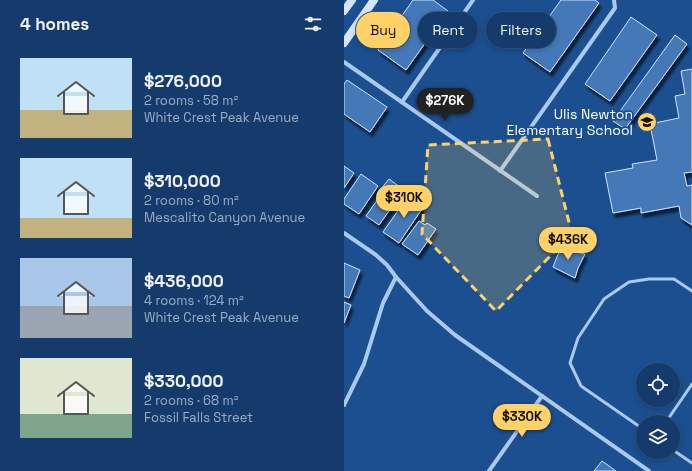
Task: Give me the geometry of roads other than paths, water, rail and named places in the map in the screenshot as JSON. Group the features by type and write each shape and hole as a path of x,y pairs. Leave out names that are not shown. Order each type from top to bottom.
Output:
{"street":[{"path":"344,12 352,0"},
{"path":"344,43 374,0"},
{"path":"402,102 473,0"},
{"path":"500,170 615,8 614,0"},
{"path":"344,62 537,196"},
{"path":"344,233 376,255 387,265 427,311 455,335 650,471"},
{"path":"344,405 364,364 383,303 396,277"},
{"path":"489,471 542,396"}],"lane":[{"path":"636,424 580,386 570,363 578,338 604,299 629,282 649,278 674,279 692,291"},
{"path":"671,415 692,384"},
{"path":"680,455 692,463"}],"place":[{"name":"Ulis Newton Elementary School","path":"647,122"}]}
